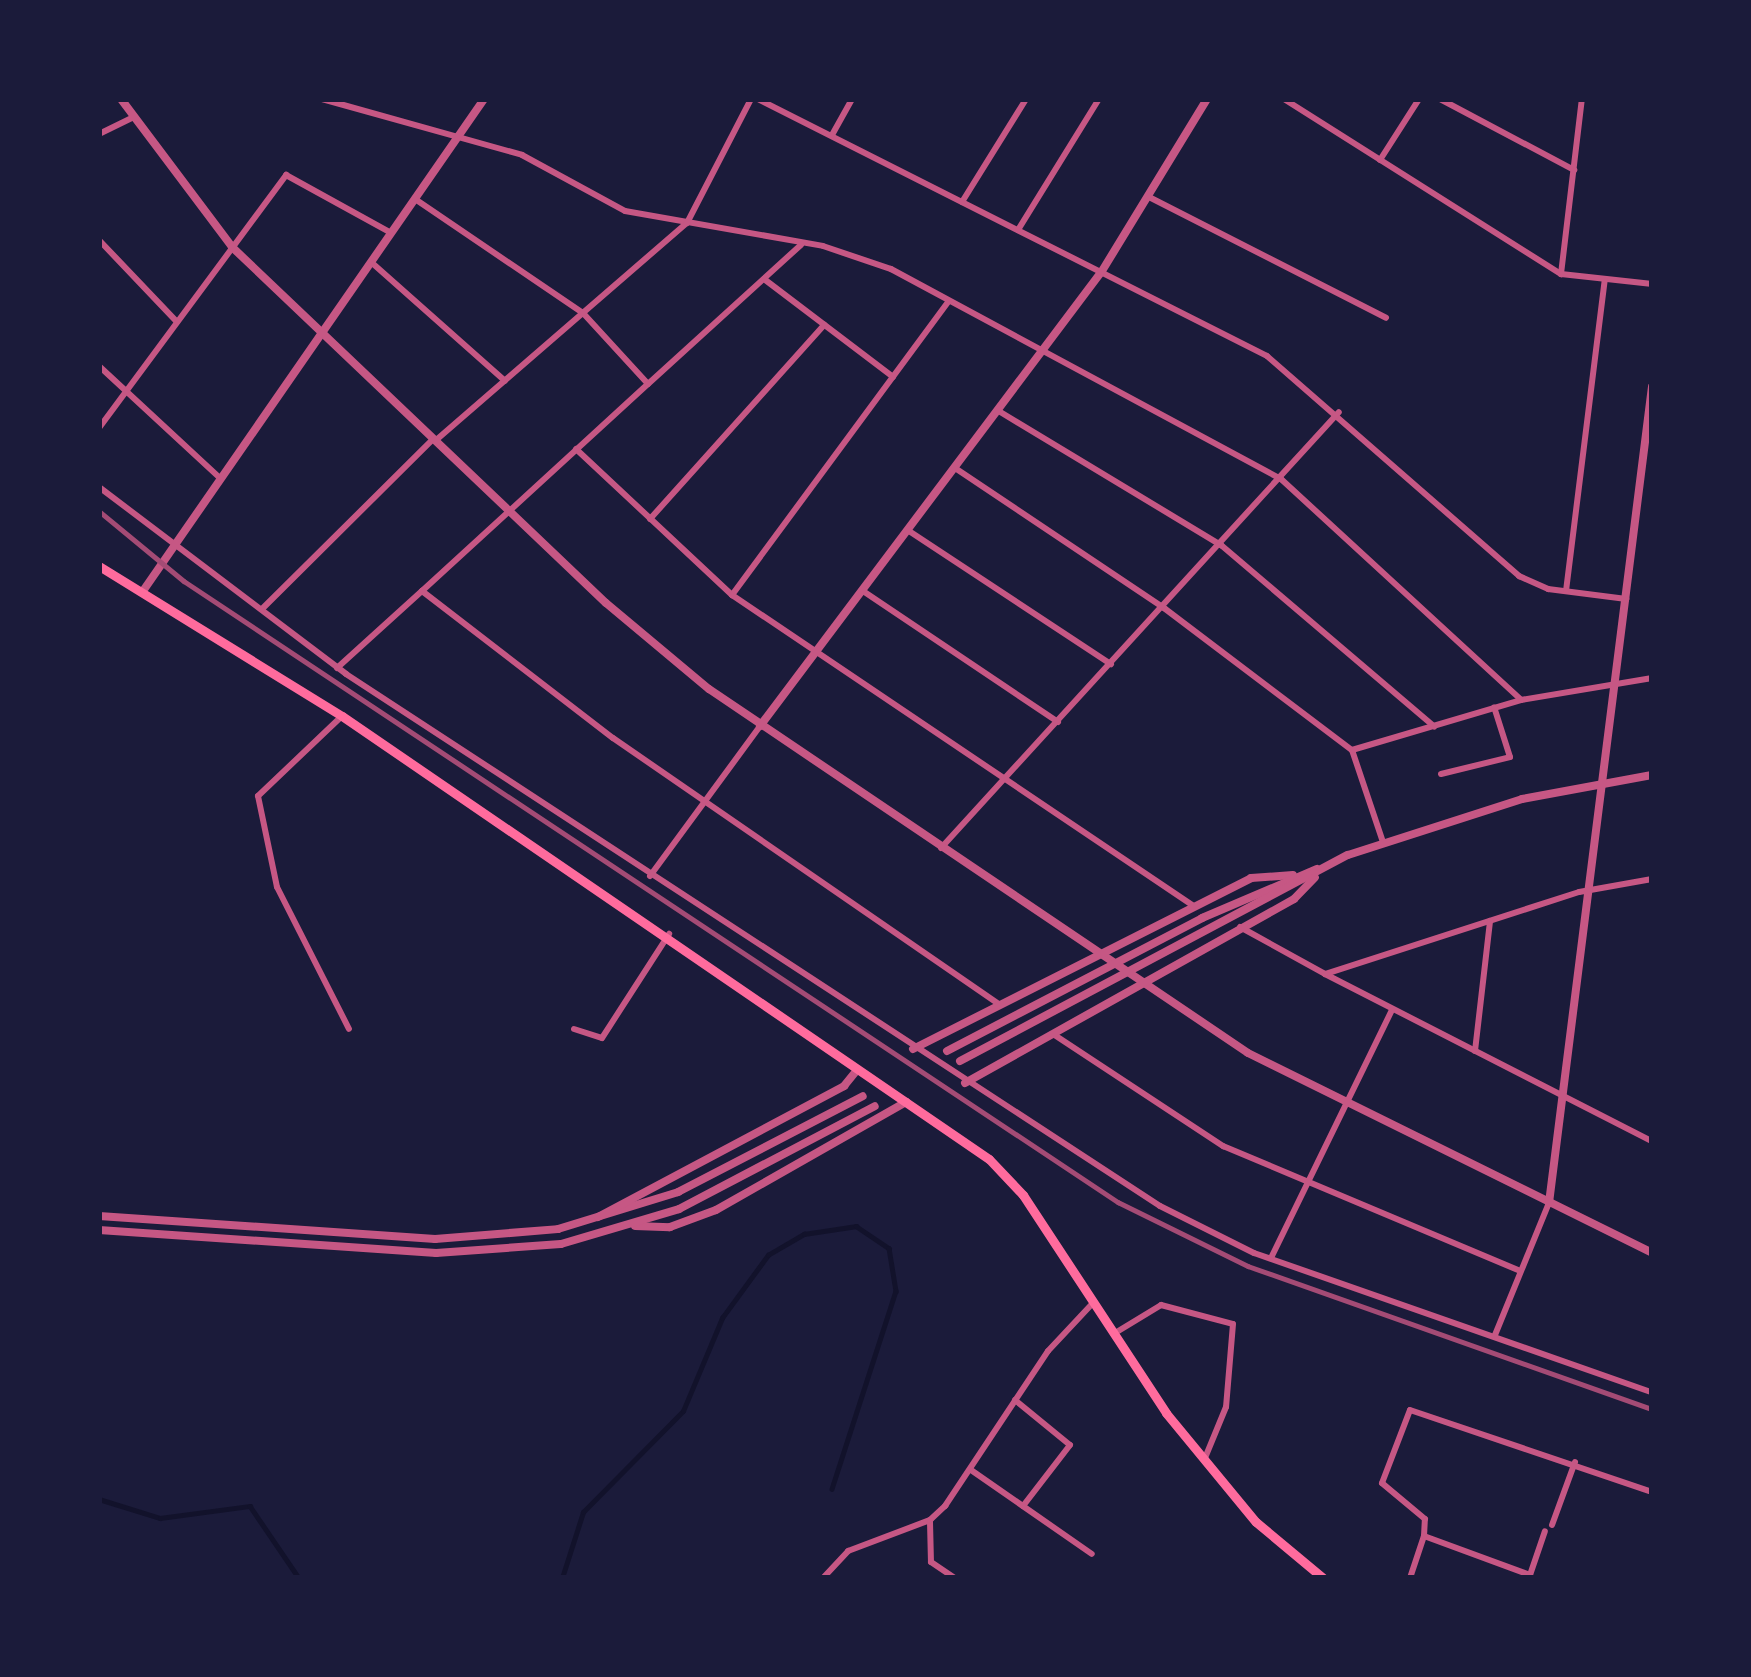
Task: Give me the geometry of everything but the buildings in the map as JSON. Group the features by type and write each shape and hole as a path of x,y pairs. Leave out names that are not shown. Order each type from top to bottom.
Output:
{"main road":[{"path":"99,566 342,716 669,934 1006,1175 1091,1305 1205,1458 1276,1542 1323,1578"}],"street":[{"path":"121,99 232,247 656,648 760,726 1136,980 1346,1104 1652,1253"},
{"path":"322,99 522,154 625,211 858,256 950,301 1281,479 1520,700"},
{"path":"143,591 484,99"},
{"path":"262,609 434,440 687,223 755,99 1267,356 1339,412 1502,564 1565,592 1626,599"},
{"path":"832,135 852,99"},
{"path":"962,202 1026,99"},
{"path":"1018,230 1099,99"},
{"path":"650,876 1102,271 1207,99"},
{"path":"1284,99 1561,274 1652,284"},
{"path":"1380,160 1419,99"},
{"path":"1440,99 1574,170"},
{"path":"1561,274 1582,99"},
{"path":"99,134 132,118"},
{"path":"99,428 286,175 391,233"},
{"path":"1148,197 1386,318"},
{"path":"415,199 583,313 648,384"},
{"path":"99,240 178,322"},
{"path":"337,668 803,243"},
{"path":"370,262 505,381"},
{"path":"764,279 893,377"},
{"path":"1565,592 1605,280"},
{"path":"732,595 950,301"},
{"path":"650,519 824,325"},
{"path":"99,365 220,478"},
{"path":"1496,1335 1550,1203 1652,386"},
{"path":"997,410 1220,545 1434,725"},
{"path":"941,849 1339,412"},
{"path":"577,449 732,595 1195,907"},
{"path":"956,468 1164,608 1352,750 1383,842"},
{"path":"99,487 337,668 965,1083 1180,1218 1270,1258 1652,1392"},
{"path":"1638,498 1652,500"},
{"path":"909,530 1112,664"},
{"path":"863,590 1058,722"},
{"path":"422,591 706,800 999,1004"},
{"path":"1352,750 1520,700 1652,678"},
{"path":"1441,774 1510,757 1494,707"},
{"path":"342,716 258,796 277,887 349,1029"},
{"path":"960,1061 1324,867 1383,842 1603,783 1652,775"},
{"path":"947,1051 1293,874 1324,867"},
{"path":"965,1083 1136,980 1294,899 1324,867"},
{"path":"913,1049 1264,872 1293,874"},
{"path":"1325,974 1590,890 1652,879"},
{"path":"1475,1051 1490,921"},
{"path":"1240,927 1391,1010 1652,1142"},
{"path":"574,1029 602,1038 669,934"},
{"path":"1270,1258 1391,1010"},
{"path":"1051,1031 1223,1146 1520,1271"},
{"path":"592,1222 844,1086 857,1070"},
{"path":"99,1216 436,1239 592,1222 630,1212 863,1096"},
{"path":"631,1226 670,1227 716,1210 906,1102"},
{"path":"99,1230 436,1253 561,1244 631,1226 874,1106"},
{"path":"823,1578 860,1544 930,1520 1091,1305"},
{"path":"1112,1334 1161,1305 1233,1324 1226,1407 1205,1458"},
{"path":"1016,1400 1070,1445 1023,1507"},
{"path":"1409,1578 1424,1536 1421,1514 1382,1483 1410,1410 1575,1462 1652,1492"},
{"path":"1424,1536 1530,1576 1575,1462"},
{"path":"970,1470 1092,1554"},
{"path":"930,1520 931,1562 955,1578"}],"waterway":[{"path":"562,1578 583,1512 683,1411 722,1318 768,1255 804,1234 856,1226 889,1248 896,1291 832,1489"},
{"path":"99,1499 160,1518 250,1506 299,1578"}],"railway":[{"path":"99,511 184,581 1118,1202 1248,1266 1652,1409"}]}
